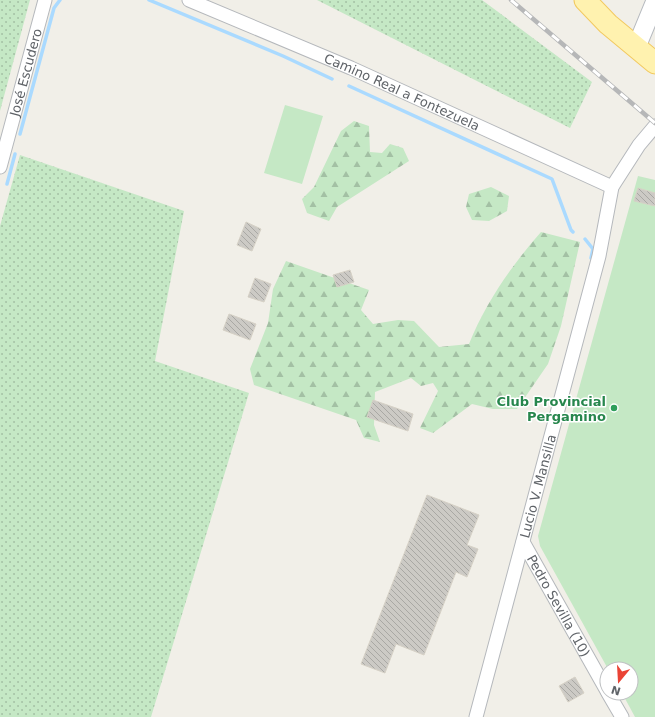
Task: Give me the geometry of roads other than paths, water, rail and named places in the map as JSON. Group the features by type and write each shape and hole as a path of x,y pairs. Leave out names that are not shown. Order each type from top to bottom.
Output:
{"main road":[{"path":"585,0 608,24 655,63"},
{"path":"636,48 655,2"}],"street":[{"name":"José Escudero","path":"0,167 45,0"},
{"name":"Camino Real a Fontezuela","path":"189,0 351,68 612,187"},
{"name":"Lucio V. Mansilla","path":"476,717 524,542 599,256 612,187 639,146 655,126"},
{"name":"Pedro Sevilla (10)","path":"524,542 599,676"},
{"name":"Pedro Sevilla (10)","path":"613,701 622,717"}],"waterway":[{"path":"20,134 54,8 60,0"},
{"path":"149,0 283,56 332,79"},
{"path":"349,86 552,179 573,232"},
{"path":"7,184 15,154"},
{"path":"585,239 593,249 591,258"}],"railway":[{"path":"511,0 655,123"}],"place":[{"name":"Club Provincial Pergamino","path":"614,408"}]}
